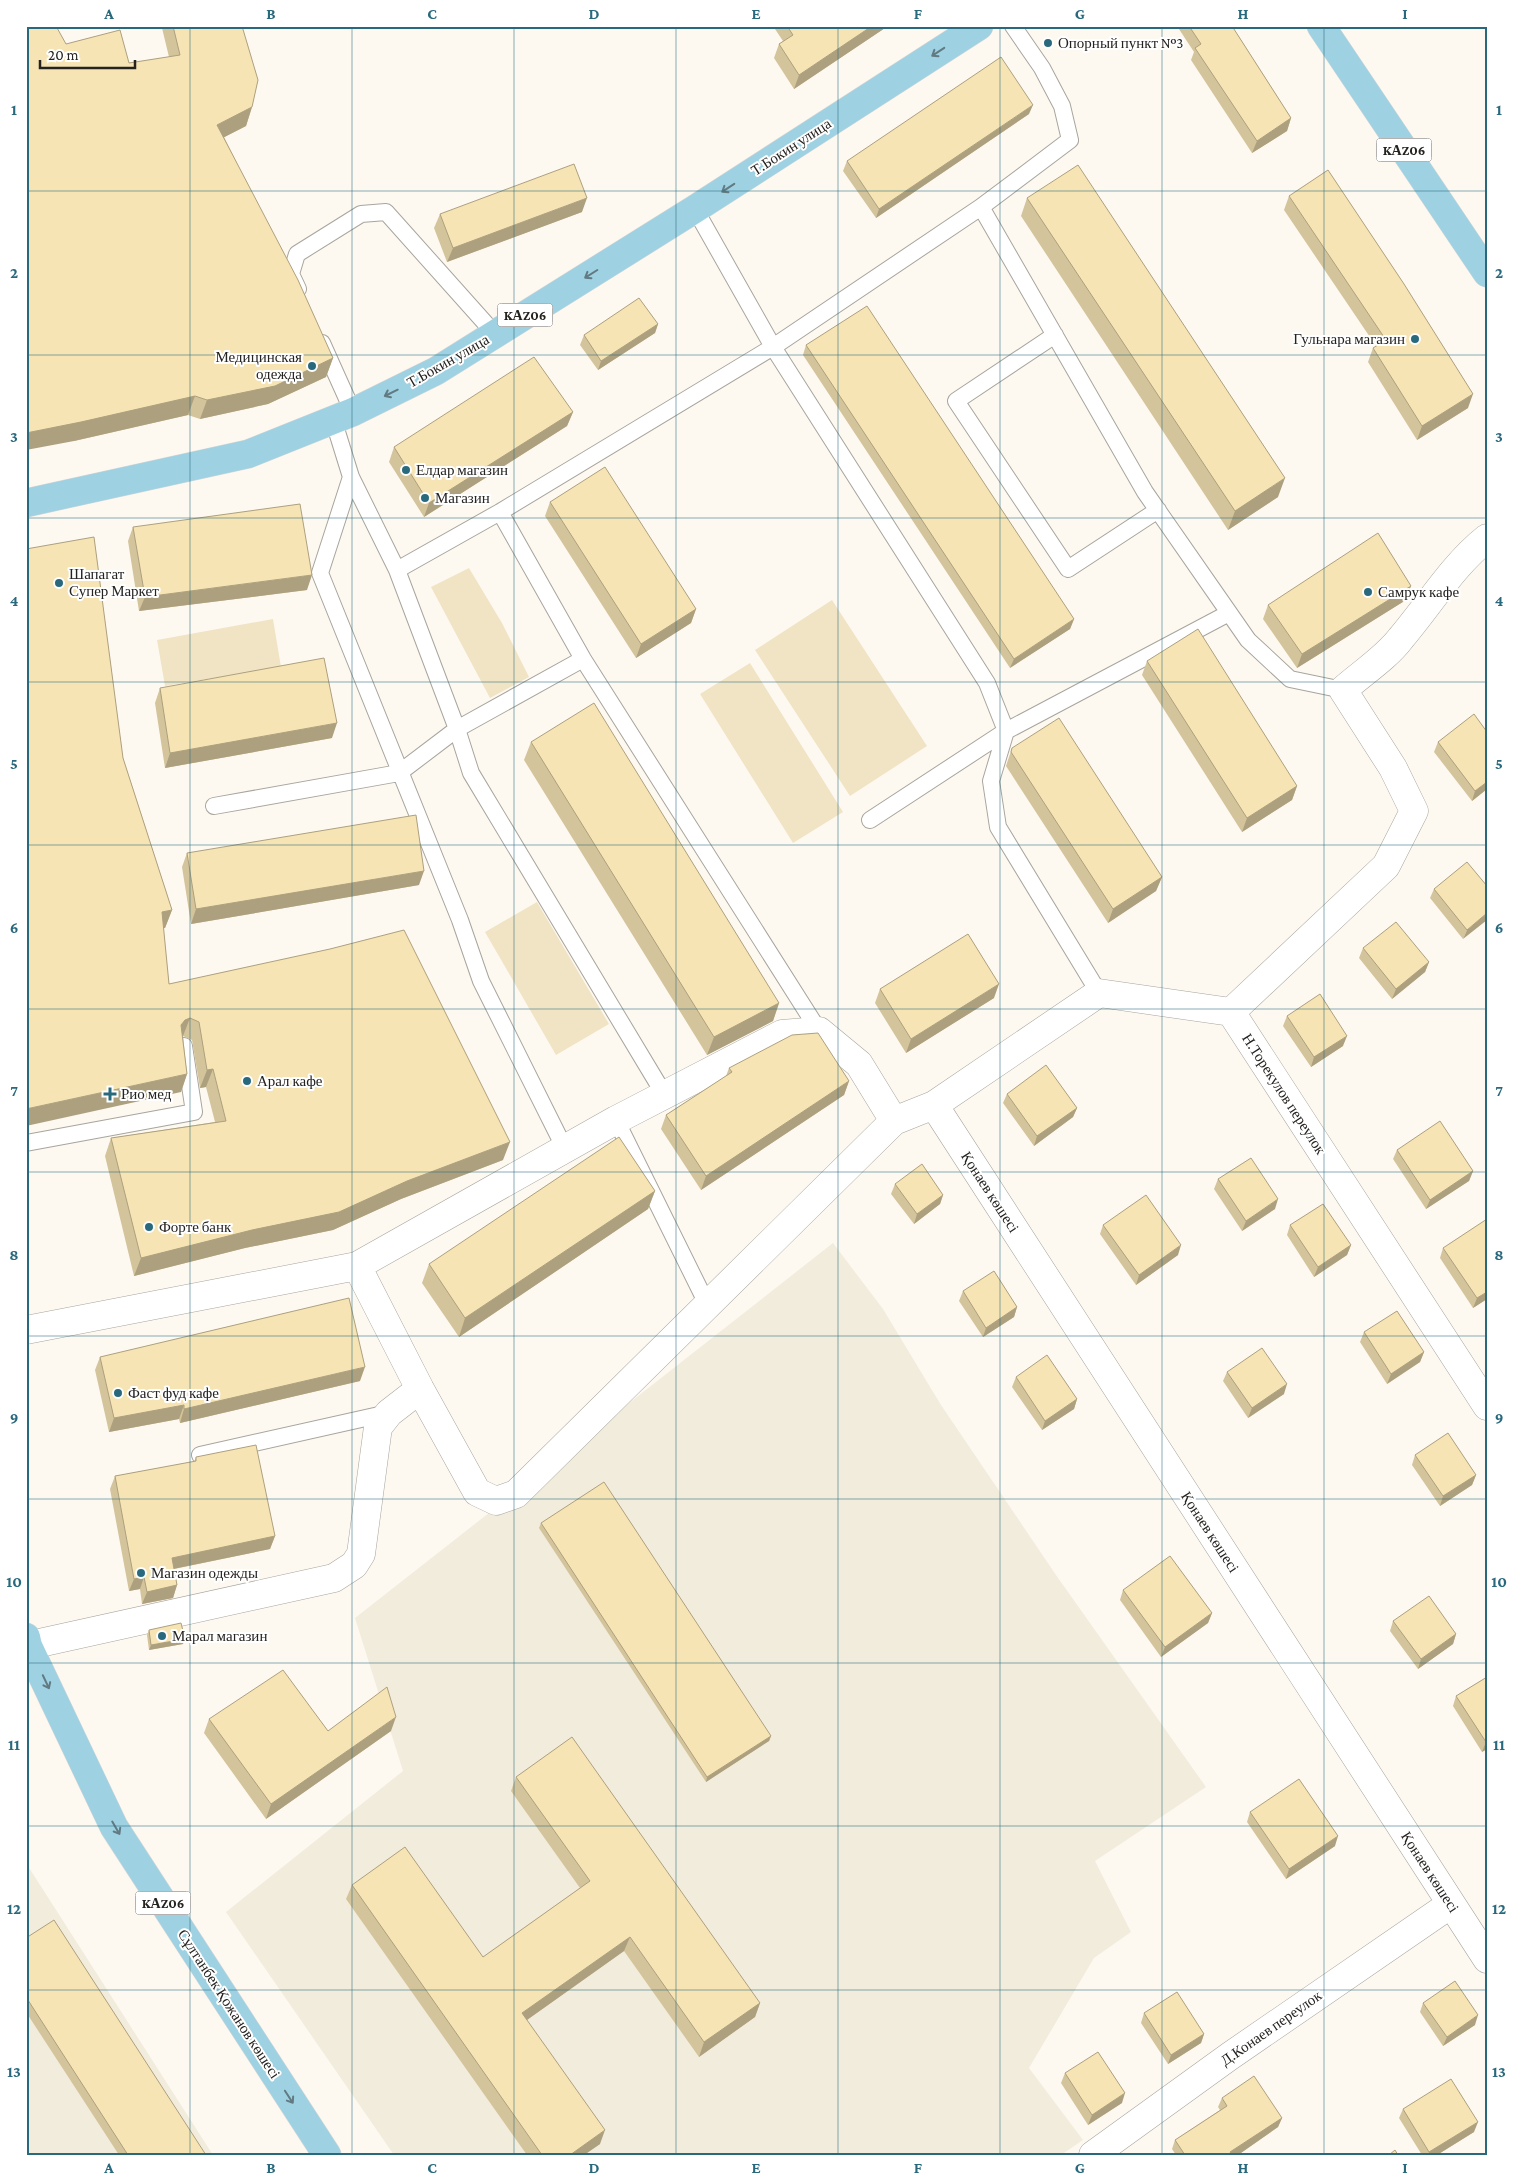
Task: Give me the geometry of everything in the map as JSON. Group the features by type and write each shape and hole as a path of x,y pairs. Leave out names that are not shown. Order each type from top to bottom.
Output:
{"main road":[{"name":"Т.Бокин улица","path":"26,503 248,454 343,415 436,371 695,209 980,26"},
{"name":"KАZ06","path":"1321,26 1487,273"},
{"name":"Сұлтанбек Қожанов көшесі","path":"27,1643 114,1827 326,2155"}],"street":[{"path":"357,1266 420,1389 477,1492 496,1500 516,1494 894,1121 934,1105 1099,992 1231,1012 1386,866 1414,811 1393,768 1344,690 1400,640 1441,584 1476,546 1487,538"},
{"name":"Н.Торекулов переулок","path":"1231,1012 1487,1406"},
{"path":"26,1330 357,1266 616,1120 782,1034 819,1032 859,1064 894,1121"},
{"name":"Қонаев көшесі","path":"934,1105 1487,1959"},
{"path":"27,1643 334,1578 354,1565 361,1554 378,1427 389,1413 420,1389"},
{"name":"Д.Конаев переулок","path":"1093,2155 1230,2056 1451,1904"}],"lane":[{"path":"397,570 500,512 773,347 981,207 1070,140 1062,106 1042,68 1013,26"},
{"path":"981,207 1146,492 1248,640 1290,679 1344,690"},
{"path":"695,209 773,347 987,683 1006,730 991,781 998,827 1099,992"},
{"path":"302,300 291,274 297,254 361,214 386,212 495,334"},
{"path":"314,326 343,415 351,477 397,570 457,729 471,773 664,1094"},
{"path":"1055,335 956,401 1068,569 1158,510"},
{"path":"351,477 320,573 399,773 460,920 481,981 565,1149"},
{"path":"500,512 583,659 819,1032"},
{"path":"870,820 1006,730 1229,613"},
{"path":"214,806 399,773 457,729 583,659"},
{"path":"26,1143 194,1112 184,1046"},
{"path":"616,1120 707,1304"},
{"path":"200,1455 389,1413"}],"shaded area":[{"path":"469,568 502,623 529,677 490,698 431,587"},
{"path":"832,600 927,746 850,796 755,650"},
{"path":"273,619 281,667 165,686 157,640"},
{"path":"750,663 843,812 793,843 700,694"},
{"path":"537,902 609,1024 556,1055 485,932"},
{"path":"833,1243 883,1309 941,1405 1056,1575 1206,1787 1095,1861 1131,1932 1094,1958 1029,2068 1083,2140 1061,2155 394,2155 226,1912 403,1771 355,1618"},
{"path":"26,1863 213,2155 26,2155"}],"building":[{"path":"26,26 56,26 66,44 120,30 129,63 180,55 173,26 242,26 258,80 252,107 217,125 298,280 333,358 275,386 207,400 195,396 26,433"},
{"path":"787,26 872,26 799,75 779,44 793,35"},
{"path":"1189,26 1232,26 1291,118 1257,141 1195,48 1201,44"},
{"path":"1001,57 1033,105 879,209 847,161"},
{"path":"574,164 587,198 453,248 440,214"},
{"path":"1078,165 1285,478 1235,511 1027,198"},
{"path":"1328,170 1404,284 1473,394 1422,426 1373,348 1386,340 1289,196"},
{"path":"639,298 658,324 601,361 584,335"},
{"path":"867,306 1074,619 1014,659 806,345"},
{"path":"534,357 573,412 429,503 394,447"},
{"path":"605,467 696,609 641,644 550,502"},
{"path":"300,504 312,575 145,597 133,527"},
{"path":"1378,533 1411,586 1302,654 1268,605"},
{"path":"94,537 123,758 172,910 162,912 169,984 330,949 404,930 510,1142 407,1181 339,1212 252,1230 141,1258 111,1138 226,1121 213,1069 207,1070 199,1022 190,1018 181,1025 187,1074 26,1109 26,549"},
{"path":"1198,629 1297,786 1247,818 1147,661"},
{"path":"324,658 337,723 170,753 160,688"},
{"path":"594,703 779,1003 714,1037 531,742"},
{"path":"1474,714 1487,732 1487,782 1475,791 1438,742"},
{"path":"1059,718 1162,877 1113,909 1011,752 1012,748"},
{"path":"416,815 424,871 196,909 187,853"},
{"path":"1467,862 1487,886 1487,913 1467,930 1434,889"},
{"path":"1396,922 1429,962 1396,989 1363,948"},
{"path":"968,934 999,984 911,1039 880,989"},
{"path":"1320,994 1347,1036 1314,1057 1287,1016"},
{"path":"818,1033 849,1081 706,1176 666,1115 732,1072 729,1068 792,1035"},
{"path":"1046,1065 1077,1108 1037,1136 1007,1094"},
{"path":"1440,1121 1473,1171 1430,1200 1397,1150"},
{"path":"619,1137 655,1191 465,1318 429,1264"},
{"path":"1251,1158 1278,1199 1246,1221 1218,1179"},
{"path":"922,1164 943,1195 917,1214 895,1184"},
{"path":"1146,1195 1181,1245 1139,1275 1103,1225"},
{"path":"1323,1204 1351,1245 1318,1267 1290,1225"},
{"path":"1487,1219 1487,1292 1477,1298 1443,1248"},
{"path":"994,1271 1017,1307 986,1328 963,1291"},
{"path":"349,1298 365,1367 184,1409 184,1405 114,1418 100,1357"},
{"path":"1397,1311 1424,1352 1391,1374 1364,1332"},
{"path":"1262,1348 1287,1384 1252,1408 1227,1372"},
{"path":"1047,1355 1077,1399 1045,1421 1016,1377"},
{"path":"1448,1433 1476,1475 1443,1496 1415,1455"},
{"path":"256,1445 275,1536 172,1558 177,1585 147,1592 144,1577 134,1579 115,1476 196,1461 196,1457"},
{"path":"604,1482 771,1736 707,1777 541,1523"},
{"path":"1170,1556 1212,1613 1165,1647 1123,1590"},
{"path":"1429,1596 1456,1634 1421,1659 1393,1621"},
{"path":"181,1623 185,1639 151,1645 149,1630"},
{"path":"283,1670 328,1731 387,1687 396,1717 271,1804 209,1719"},
{"path":"1487,1677 1487,1741 1486,1742 1456,1696"},
{"path":"572,1737 760,2003 704,2042 630,1937 522,2013 605,2130 570,2155 542,2155 352,1885 405,1847 483,1957 590,1881 516,1777"},
{"path":"1299,1779 1338,1836 1289,1869 1250,1812"},
{"path":"54,1920 206,2155 128,2155 26,1997 26,1938"},
{"path":"1455,1981 1478,2015 1447,2037 1423,2003"},
{"path":"1177,1992 1204,2034 1171,2055 1144,2013"},
{"path":"1098,2052 1125,2093 1092,2115 1065,2073"},
{"path":"1254,2076 1282,2118 1230,2152 1232,2155 1185,2155 1175,2140 1227,2106 1222,2098"},
{"path":"1451,2079 1478,2122 1429,2152 1403,2109"},
{"path":"1395,2150 1398,2155 1389,2155"}],"place":[{"name":"Опорный пункт №3","path":"1048,43"},
{"name":"Гульнара магазин","path":"1415,339"},
{"name":"Медицинская одежда","path":"312,366"},
{"name":"Елдар магазин","path":"406,470"},
{"name":"Магазин","path":"425,498"},
{"name":"Шапагат Супер Маркет","path":"59,583"},
{"name":"Самрук кафе","path":"1368,592"},
{"name":"Арал кафе","path":"247,1081"},
{"name":"Рио мед","path":"110,1094"},
{"name":"Форте банк","path":"149,1227"},
{"name":"Фаст фуд кафе","path":"118,1393"},
{"name":"Магазин одежды","path":"141,1573"},
{"name":"Марал магазин","path":"162,1636"}]}
